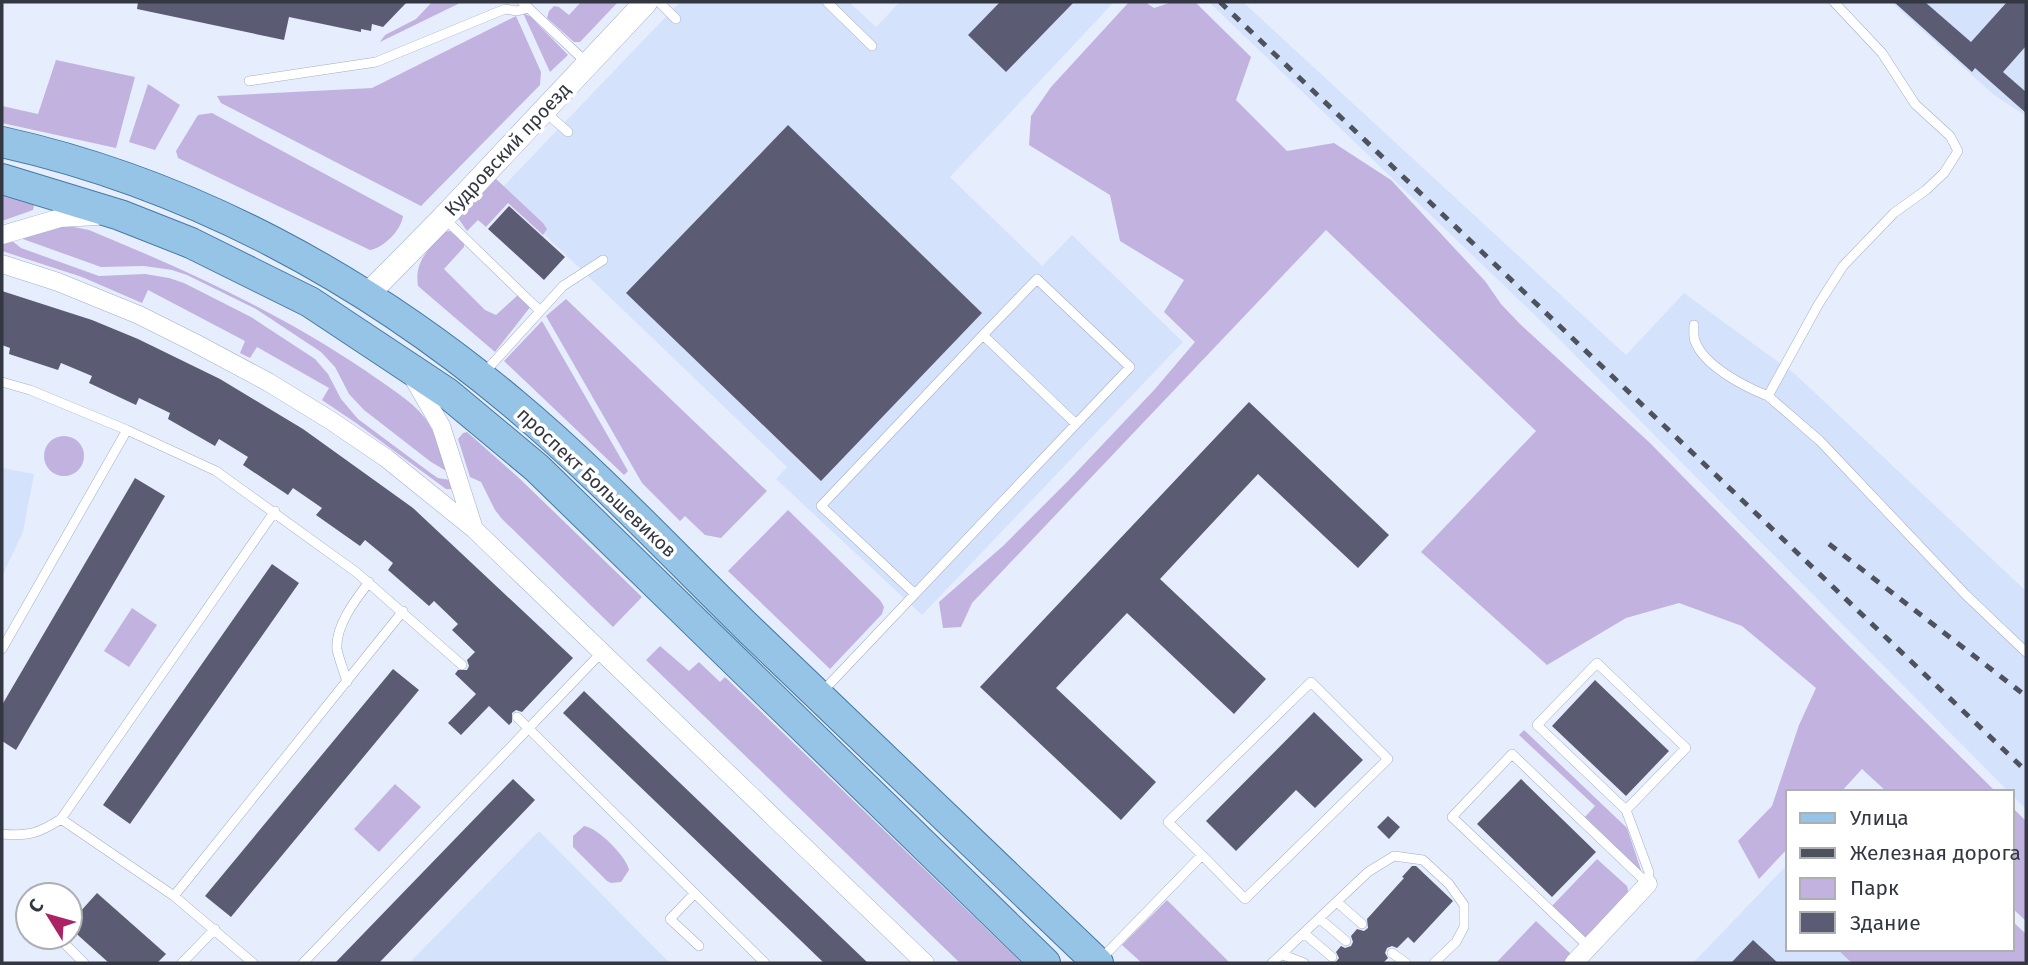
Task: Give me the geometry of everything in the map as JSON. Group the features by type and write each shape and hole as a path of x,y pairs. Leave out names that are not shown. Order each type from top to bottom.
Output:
{"main road":[{"name":"проспект Большевиков","path":"2,142 137,182 254,232 367,295 480,377 574,458 1098,963"},
{"name":"проспект Большевиков","path":"2,179 120,215 191,243 310,302 447,393 537,468 1045,963"},
{"path":"983,903 1008,878"}],"street":[{"name":"Кудровский проезд","path":"367,295 646,2"},
{"path":"2,234 60,218 120,215"},
{"path":"2,264 58,282 139,315 268,382 375,450 474,528 925,963"},
{"path":"405,365 441,426 474,528"},
{"path":"1574,963 1648,884"}],"lane":[{"path":"659,2 676,19"},
{"path":"827,2 872,46"},
{"path":"1768,396 1843,266 1894,213 1944,173 1958,151 1950,136 1915,104 1882,53 1834,2"},
{"path":"249,81 376,62 505,9 517,10 526,5 588,64"},
{"path":"544,110 568,132"},
{"path":"443,218 539,310"},
{"path":"480,377 563,286 603,260"},
{"path":"818,696 915,594 1130,367 1037,279 821,506 915,594"},
{"path":"1694,325 1694,339 1702,353 1740,384 1768,396 1821,441 1957,585 2026,652"},
{"path":"983,335 1076,424"},
{"path":"2,382 30,390 127,430 216,471 369,582 462,665"},
{"path":"2,649 127,430"},
{"path":"2,834 23,836 43,831 61,819 275,512"},
{"path":"347,682 337,639 358,597 369,582"},
{"path":"174,895 403,611"},
{"path":"303,963 601,653"},
{"path":"1626,810 1686,748 1597,663 1537,725 1626,810 1649,872 1648,884"},
{"path":"1311,682 1388,759 1245,899 1202,855 1168,822 1311,682"},
{"path":"517,717 765,963"},
{"path":"1590,947 1452,817 1512,754 1648,884"},
{"path":"61,819 174,895 253,963"},
{"path":"1098,963 1202,855"},
{"path":"1272,963 1368,872 1394,856 1423,860 1449,884 1464,905 1464,927 1456,943 1434,963"},
{"path":"694,894 670,919 699,946"},
{"path":"1337,902 1362,924"},
{"path":"1321,919 1346,941"},
{"path":"182,963 215,929"},
{"path":"1305,934 1332,957"},
{"path":"1392,953 1406,963"},
{"path":"1283,955 1304,963"}],"shaded area":[{"path":"680,2 849,2 876,27 900,2 1114,2 950,177 1042,266 1072,235 1183,342 922,615 776,479 787,467 499,191"},
{"path":"1209,2 1243,2 1626,355 1684,293 1796,375 2026,591 2026,809 2014,797 2014,790 2007,790 1543,323"},
{"path":"1891,2 2026,2 2026,116 1994,95"},
{"path":"2,468 34,474 23,532 2,576"},
{"path":"539,831 631,924 670,963 409,963"},
{"path":"1786,866 1786,951 2014,951 2014,923 2026,934 2026,963 1693,963"}],"green space":[{"path":"432,2 462,2 380,42 385,35 416,19"},
{"path":"581,2 618,2 580,42 574,42 547,18 554,6 569,15"},
{"path":"1129,2 1145,2 1154,8 1172,2 1195,2 1251,57 1236,100 1287,151 1334,143 1391,180 1485,281 1501,304 1520,324 1649,442 1994,790 1885,790 1862,769 1843,790 1786,790 1786,850 1759,879 1738,841 1772,806 1799,725 1816,688 1742,626 1679,603 1626,618 1547,665 1421,552 1536,431 1326,230 972,603 961,627 943,628 939,602 1003,546 1068,481 1155,389 1195,342 1164,312 1184,280 1120,241 1110,195 1029,145 1031,116 1051,87"},
{"path":"523,13 531,17 568,55 550,72"},
{"path":"516,16 541,72 540,85 421,206 221,103 217,96 372,88"},
{"path":"56,60 135,77 116,148 2,123 2,106 38,114"},
{"path":"148,84 180,105 155,150 129,142"},
{"path":"212,113 403,216 399,227 386,242 370,250 178,158 176,151 198,115"},
{"path":"495,178 543,223 547,229 543,235 508,203 486,227 478,220 467,231 458,218"},
{"path":"2,195 32,203 33,210 2,221"},
{"path":"60,227 89,230 161,261 266,311 333,350 419,411 432,430 448,472 364,410 349,394 335,367 321,352 256,309 172,270 144,266 101,267 20,238"},
{"path":"450,231 464,243 464,247 444,269 485,310 496,315 518,295 531,306 495,352 418,286 418,269 424,256 444,232"},
{"path":"11,240 21,248 99,276 145,274 169,278 251,317 315,359 328,374 341,399 358,419 438,478 450,480 452,489 446,489 322,400 329,388 257,347 250,358 240,353 245,341 148,290 142,303 82,277 2,251 2,242"},
{"path":"566,299 767,491 721,538 705,535 685,516 680,521 642,483 546,316"},
{"path":"542,321 628,471 624,475 504,361"},
{"path":"467,432 519,478 642,597 613,627 502,519 481,482 470,477 458,439"},
{"path":"64,436 72,437 78,442 83,448 83,464 78,470 72,475 64,476 56,475 50,470 45,464 44,456 45,448 50,442 56,437"},
{"path":"788,510 884,607 882,614 830,669 728,571"},
{"path":"132,608 157,625 129,667 104,651"},
{"path":"660,646 689,671 699,662 720,682 725,677 1022,963 960,963 646,660"},
{"path":"1524,730 1627,828 1642,873 1584,818 1595,806 1519,735"},
{"path":"395,784 421,807 379,852 354,829"},
{"path":"2014,809 2026,821 2026,921 2014,910"},
{"path":"584,826 603,837 627,864 629,870 621,882 607,881 573,847 573,836"},
{"path":"1597,859 1627,886 1629,895 1587,942 1551,907"},
{"path":"1167,900 1230,963 1142,963 1122,945"},
{"path":"1536,921 1572,955 1565,963 1496,963"},
{"path":"2014,923 2026,934 2026,963 1852,963 1839,951 2014,951"}],"building":[{"path":"138,2 407,2 383,27 372,24 371,31 361,29 361,32 289,17 284,40 137,9"},
{"path":"1000,2 1074,2 1006,72 968,35"},
{"path":"1894,2 1925,2 1971,42 2007,2 2026,2 2026,46 2003,72 2026,92 2026,113 1975,68 1972,72"},
{"path":"788,125 982,313 821,481 626,293"},
{"path":"509,206 565,257 544,280 488,229"},
{"path":"2,291 92,320 138,339 220,379 303,429 413,508 573,658 522,712 516,710 512,713 512,722 509,725 489,706 461,735 448,723 476,694 455,674 458,670 467,670 467,660 475,652 452,630 458,624 434,601 429,606 388,570 393,563 365,540 360,546 316,515 322,508 293,488 288,495 243,465 248,457 219,439 215,446 168,419 170,413 139,398 136,405 89,383 92,376 61,363 58,370 9,354 10,348 2,345"},
{"path":"1249,402 1389,535 1358,568 1258,474 1160,579 1266,679 1234,714 1127,613 1056,688 1156,782 1121,820 980,687"},
{"path":"135,478 165,496 16,750 2,741 2,705"},
{"path":"272,564 299,583 130,824 103,805"},
{"path":"393,669 419,690 231,917 205,896"},
{"path":"1595,680 1669,751 1626,796 1552,726"},
{"path":"584,691 868,963 824,963 563,713"},
{"path":"1314,712 1363,760 1315,808 1296,790 1236,851 1206,821"},
{"path":"513,779 535,800 379,963 335,963"},
{"path":"1521,779 1596,852 1552,897 1477,824"},
{"path":"1388,816 1400,827 1389,839 1377,827"},
{"path":"1412,866 1416,866 1453,901 1414,943 1408,937 1397,948 1387,948 1385,953 1388,958 1383,963 1335,963 1339,958 1336,952 1341,946 1351,946 1351,936 1357,929 1364,931 1368,928 1367,919"},
{"path":"97,893 166,954 157,963 109,963 84,941 84,907"},
{"path":"1753,940 1778,963 1731,963"}],"railway":[{"path":"1220,2 2026,771"},
{"path":"1829,544 2026,696"}]}
